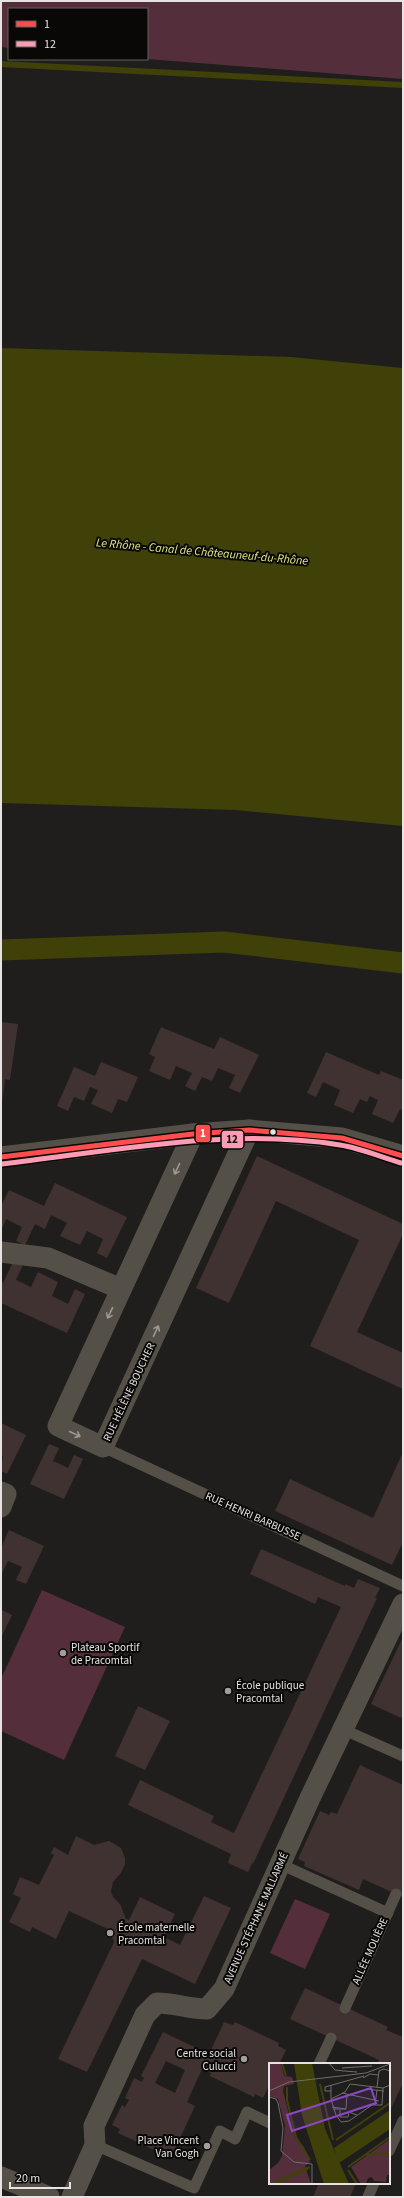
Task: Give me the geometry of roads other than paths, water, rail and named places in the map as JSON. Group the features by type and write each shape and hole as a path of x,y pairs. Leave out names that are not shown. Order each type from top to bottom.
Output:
{"street":[{"path":"1,1157 193,1134 250,1130 342,1138 403,1156"},
{"name":"RUE HÉLÈNE BOUCHER","path":"193,1134 58,1426 103,1447 250,1130"},
{"path":"1,1252 48,1258 121,1289"},
{"path":"1,1492 6,1494 1,1507"},
{"name":"AVENUE STÉPHANE MALLARMÉ","path":"72,2197 95,2145 94,2126 145,2014 157,2003 170,2003 192,2009 207,2009 224,1989 342,1729 403,1604"},
{"path":"1,2176 49,2197"}],"lane":[{"name":"RUE HENRI BARBUSSE","path":"103,1447 403,1586"},
{"path":"342,1729 403,1756"},
{"path":"280,1864 388,1913"},
{"name":"ALLÉE MOLIÈRE","path":"345,2008 396,1894"},
{"path":"320,2063 332,2038"},
{"path":"95,2145 194,2188 220,2131 235,2139 247,2112 269,2123"},
{"path":"390,2149 403,2121"},
{"path":"368,2197 374,2184"}],"water":[{"name":"Le Rhône - Canal de Châteauneuf-du-Rhône","path":"1,348 291,357 403,368 403,826 236,810 1,803"}],"waterway":[{"path":"1,64 403,85"},
{"path":"1,950 224,942 403,963"}],"place":[{"name":"Plateau Sportif de Pracomtal","path":"63,1653"},
{"name":"École publique Pracomtal","path":"228,1691"},
{"name":"École maternelle Pracomtal","path":"110,1933"},
{"name":"Centre social Culucci","path":"244,2059"},
{"name":"Place Vincent Van Gogh","path":"207,2146"}]}
